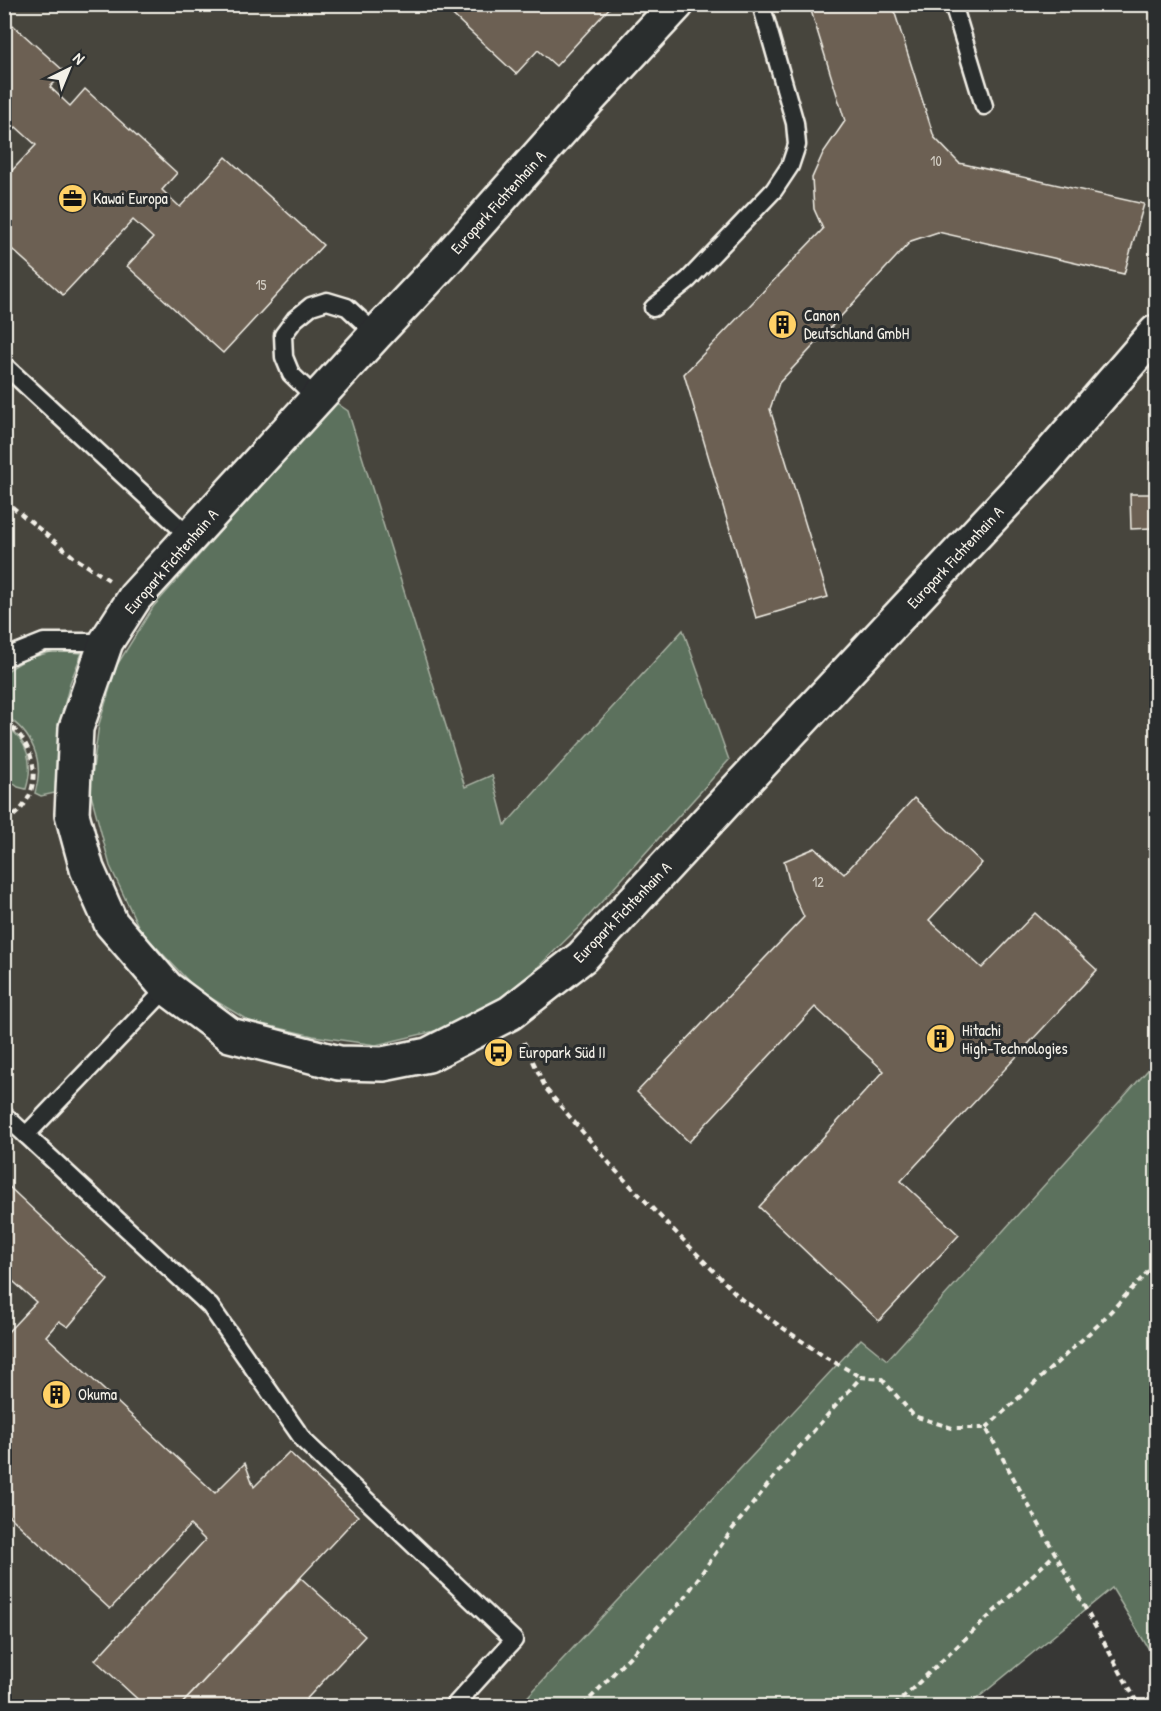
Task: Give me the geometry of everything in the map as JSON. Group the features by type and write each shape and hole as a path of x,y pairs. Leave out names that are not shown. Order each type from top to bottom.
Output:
{"street":[{"name":"Europark Fichtenhain A","path":"677,4 445,261 135,597 106,642 76,728 72,814 87,869 111,923 167,988 230,1035 339,1063 383,1064 428,1055 510,1013 582,957 1040,466 1156,332"}],"lane":[{"path":"653,308 688,280 774,190 790,166 797,145 795,123 761,4"},
{"path":"953,4 984,106"},
{"path":"317,399 291,374 284,357 283,335 295,319 311,306 327,301 347,307 376,334"},
{"path":"4,365 191,538"},
{"path":"4,658 44,642 106,642"},
{"path":"26,1135 167,988"},
{"path":"4,1115 210,1305 304,1441 514,1640 454,1707"}],"path":[{"path":"4,500 75,558 135,597"},
{"path":"4,721 15,728 25,740 34,768 33,783 28,797 20,811 4,822"},
{"path":"510,1013 546,1089 616,1171 741,1299 825,1357 861,1377 882,1379 914,1416 952,1428 986,1428 1098,1325 1156,1263"},
{"path":"584,1707 683,1600 731,1531 787,1461 861,1377"},
{"path":"986,1428 1139,1707"},
{"path":"894,1707 1055,1554"}],"shaded area":[{"path":"5,5 1156,5 1156,1061 886,1360 861,1339 519,1706 5,1706"}],"green space":[{"path":"335,402 348,411 465,787 492,775 505,825 683,630 729,760 578,928 536,969 497,1001 439,1030 376,1045 313,1036 249,1021 196,989 140,930 110,866 90,791 99,724 117,665 153,607"},
{"path":"54,651 82,653 70,683 58,730 55,793 41,796 35,793 38,770 34,748 22,730 5,716 5,672 26,659"},
{"path":"5,725 19,738 27,753 29,770 26,789 18,787 5,777"},
{"path":"1156,1061 1156,1661 1112,1588 968,1706 519,1706 861,1339 887,1360"}],"building":[{"path":"441,4 613,4 556,66 538,50 516,74"},
{"name":"Canon Deutschland GmbH","path":"809,4 892,4 934,137 959,163 1144,204 1124,274 938,232 911,241 779,383 770,409 828,597 756,618 684,374 823,229 814,209 812,178 823,153 845,121"},
{"path":"4,17 65,72 50,87 70,106 85,89 177,173 162,190 180,207 226,157 323,245 223,353 127,266 153,238 133,220 63,295 4,242 4,179 36,145 16,127 4,139"},
{"path":"1151,429 1156,429 1156,592 1153,592 1151,528 1131,529 1130,494 1152,494"},
{"name":"Hitachi High-Technologies","path":"914,798 982,863 929,920 982,968 1035,913 1097,970 901,1181 959,1235 879,1321 759,1207 884,1071 815,1007 689,1142 637,1092 804,917 791,889 784,861 815,848 844,874"},
{"name":"Okuma","path":"4,1182 108,1280 68,1327 59,1321 46,1336 215,1493 245,1463 254,1487 289,1452 358,1516 180,1706 145,1706 95,1660 205,1540 190,1525 110,1609 4,1511 4,1336 36,1302 4,1273"},
{"path":"301,1578 365,1636 300,1706 180,1706"}],"place":[{"name":"Kawai Europa","path":"72,198"},
{"name":"Canon Deutschland GmbH","path":"783,324"},
{"name":"Hitachi High-Technologies","path":"941,1039"},
{"name":"Europark Süd II","path":"498,1052"},
{"name":"Okuma","path":"57,1394"}]}
